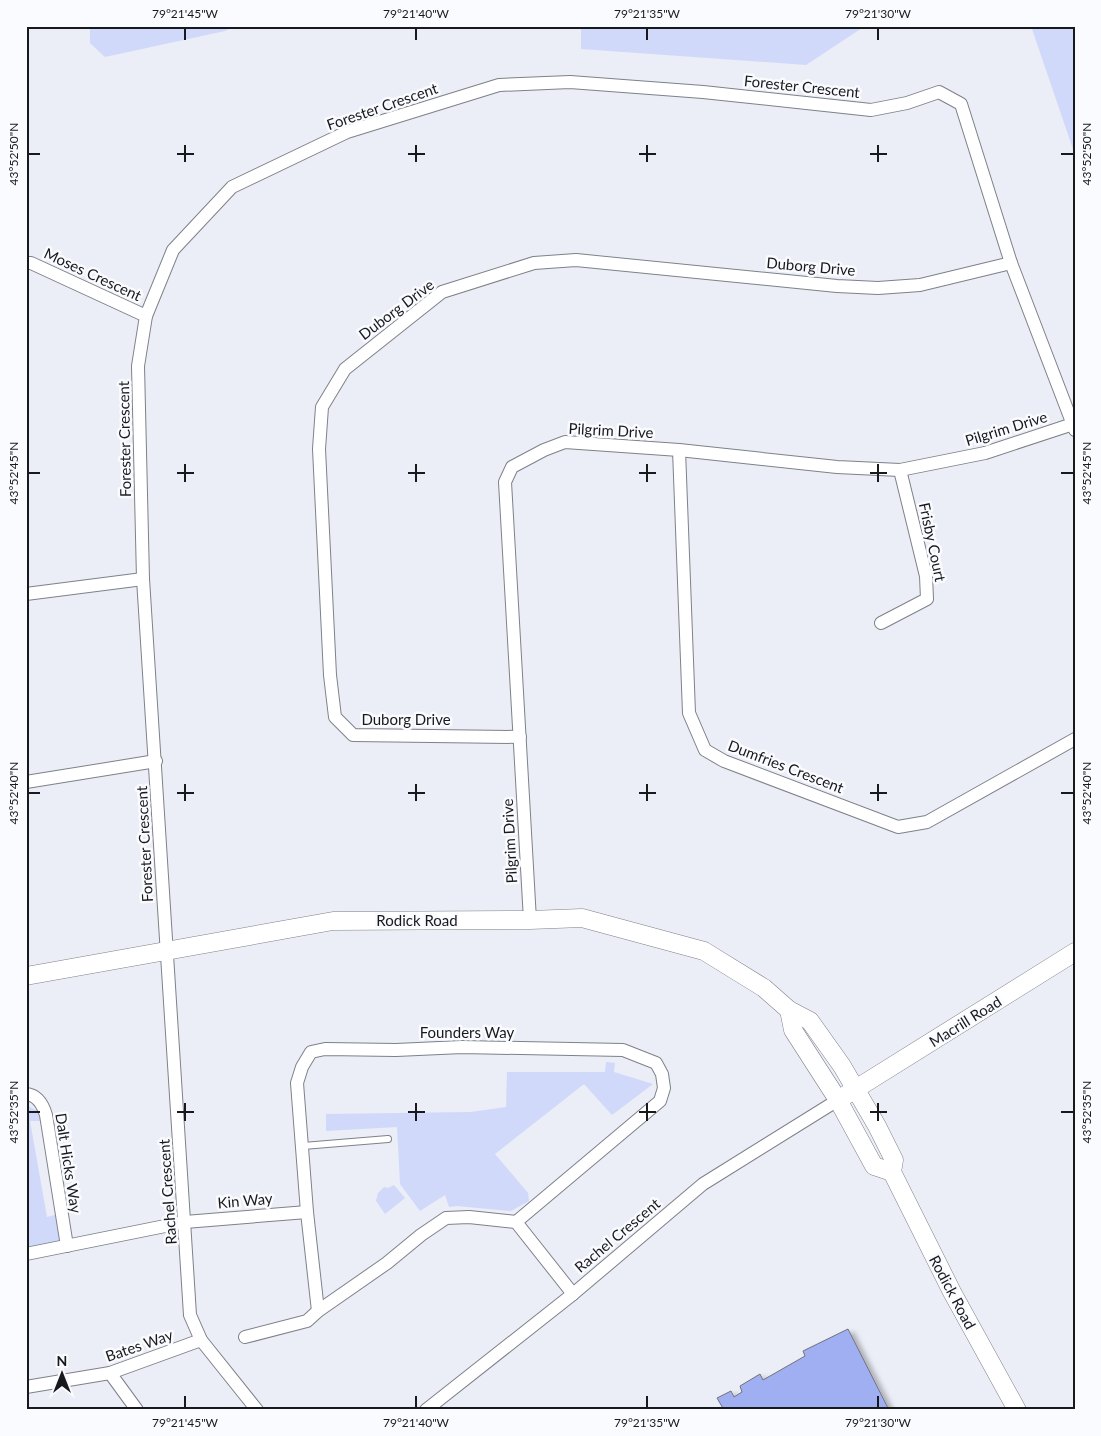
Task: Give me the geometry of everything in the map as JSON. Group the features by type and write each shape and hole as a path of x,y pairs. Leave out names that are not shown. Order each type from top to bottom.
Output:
{"main road":[{"name":"Rodick Road","path":"26,976 333,921 582,918 704,951 764,988 789,1010 810,1021 842,1066 877,1126 894,1160 892,1172 952,1292 1017,1410"},
{"name":"Macrill Road","path":"838,1100 1075,952"},
{"path":"789,1010 793,1030 838,1100 874,1166 892,1172"}],"street":[{"name":"Forester Crescent","path":"167,950 143,579 138,366 146,316 173,250 232,186 347,132 499,85 570,82 703,92 871,110 907,103 939,92 961,104 1011,263 1074,427"},
{"name":"Duborg Drive","path":"520,737 353,735 335,717 330,674 319,449 322,407 344,369 442,292 534,263 576,260 837,286 878,288 920,285 1011,263"},
{"name":"Moses Crescent","path":"26,263 31,263 146,316"},
{"name":"Pilgrim Drive","path":"530,920 504,482 512,467 544,450 565,442 679,450 837,467 900,470 985,453 1074,427"},
{"name":"Dumfries Crescent","path":"679,450 689,713 705,750 724,760 898,827 927,822 1075,739"},
{"name":"Frisby Court","path":"881,624 927,599 926,576 900,470"},
{"path":"26,594 143,579"},
{"path":"26,782 156,760"},
{"name":"Rachel Crescent","path":"167,950 190,1315 202,1340 258,1410"},
{"name":"Founders Way","path":"318,1311 307,1212 297,1083 302,1067 311,1052 325,1048 396,1050 462,1047 623,1050 656,1063 662,1074 664,1088 660,1101 516,1222"},
{"name":"Dalt Hicks Way","path":"26,1094 30,1094 42,1103 46,1115 66,1246"},
{"name":"Rachel Crescent","path":"426,1410 573,1294 703,1184 838,1100"},
{"name":"Kin Way","path":"185,1222 307,1212"},
{"path":"245,1337 307,1322 318,1311 387,1263 421,1234 446,1218 469,1217 516,1222 573,1294"},
{"path":"26,1254 185,1222"},
{"name":"Bates Way","path":"26,1387 110,1374 202,1340"},
{"path":"110,1374 137,1410"}],"lane":[{"path":"303,1146 388,1139"}],"shaded area":[{"path":"90,26 234,26 225,31 105,57 90,43"},
{"path":"581,26 865,26 806,65 581,49"},
{"path":"1031,26 1075,26 1075,155"},
{"path":"606,1062 615,1063 614,1072 653,1084 612,1115 584,1084 495,1154 528,1193 529,1201 511,1211 457,1206 449,1207 445,1195 420,1211 400,1184 397,1127 326,1131 326,1114 471,1112 506,1107 507,1072 605,1072"},
{"path":"26,1105 38,1111 41,1121 30,1121 47,1217 58,1214 61,1243 29,1250 26,1238"},
{"path":"394,1185 405,1198 385,1214 376,1201 378,1193 384,1187 388,1188"}],"building":[{"path":"848,1329 889,1410 724,1410 717,1398 731,1391 734,1397 742,1392 740,1386 760,1374 763,1380 805,1356 803,1351"}]}
